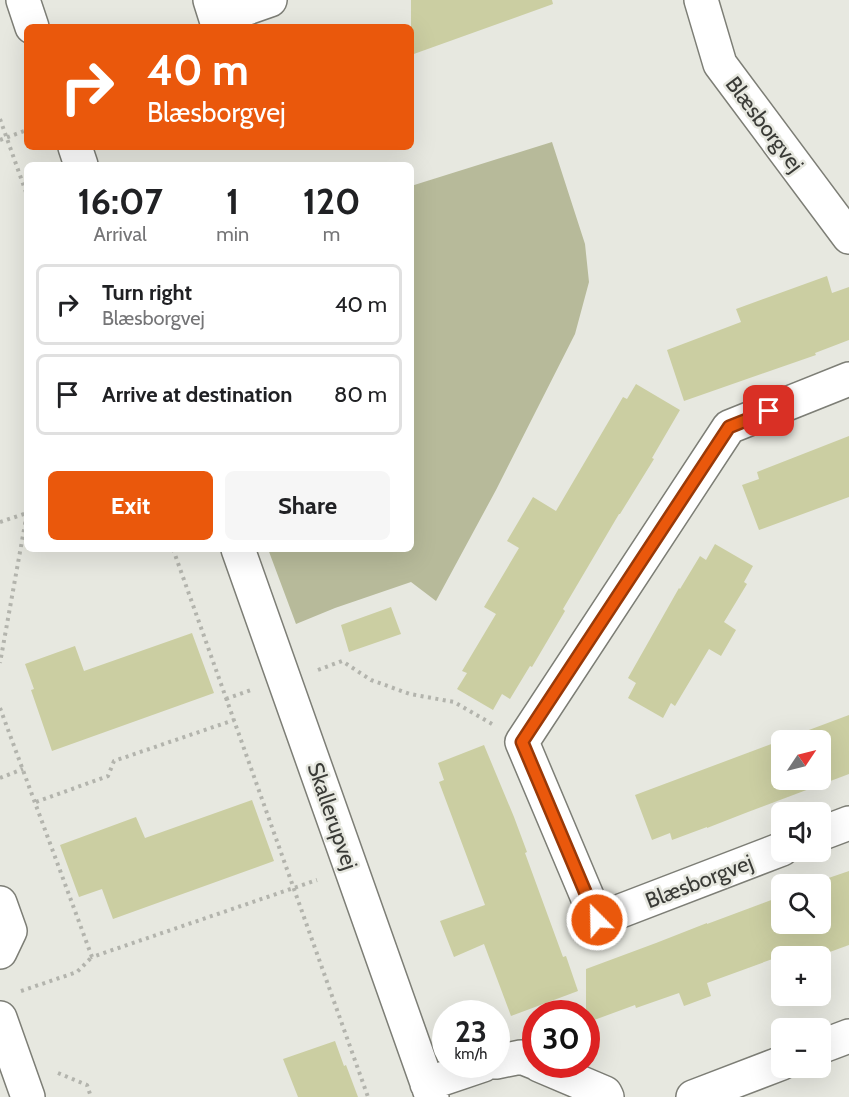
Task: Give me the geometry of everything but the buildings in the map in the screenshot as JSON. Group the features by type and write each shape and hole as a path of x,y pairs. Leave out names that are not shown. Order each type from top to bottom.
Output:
{"street":[{"path":"23,0 31,24"},
{"path":"210,0 216,19 270,0"},
{"name":"Blæsborgvej","path":"701,0 720,64 849,237"},
{"path":"522,742 729,427 849,379"},
{"name":"Skallerupvej","path":"239,552 430,1090 455,1078"},
{"name":"Blæsborgvej","path":"522,742 597,920 771,853"},
{"path":"831,830 849,824"},
{"path":"0,903 10,931 0,952"},
{"path":"9,1005 28,1097"},
{"path":"831,1043 849,1036"},
{"path":"693,1097 771,1067"},
{"path":"570,1078 605,1093 607,1097"}],"path":[{"path":"0,119 24,187"},
{"path":"0,140 24,131"},
{"path":"0,522 24,514"},
{"path":"0,663 24,529"},
{"path":"174,552 368,1097"},
{"path":"284,678 304,675 342,661 371,680 410,694 454,702 522,742"},
{"path":"0,708 92,957"},
{"path":"36,802 108,776 114,761 234,720"},
{"path":"0,778 23,769"},
{"path":"9,1005 77,972 92,957 351,868"}],"green space":[{"path":"552,142 585,244 589,282 575,334 496,490 436,601 411,582 296,624 269,552 414,552 414,185"}],"route":[{"path":"597,920 522,742 729,427 769,411"}]}
